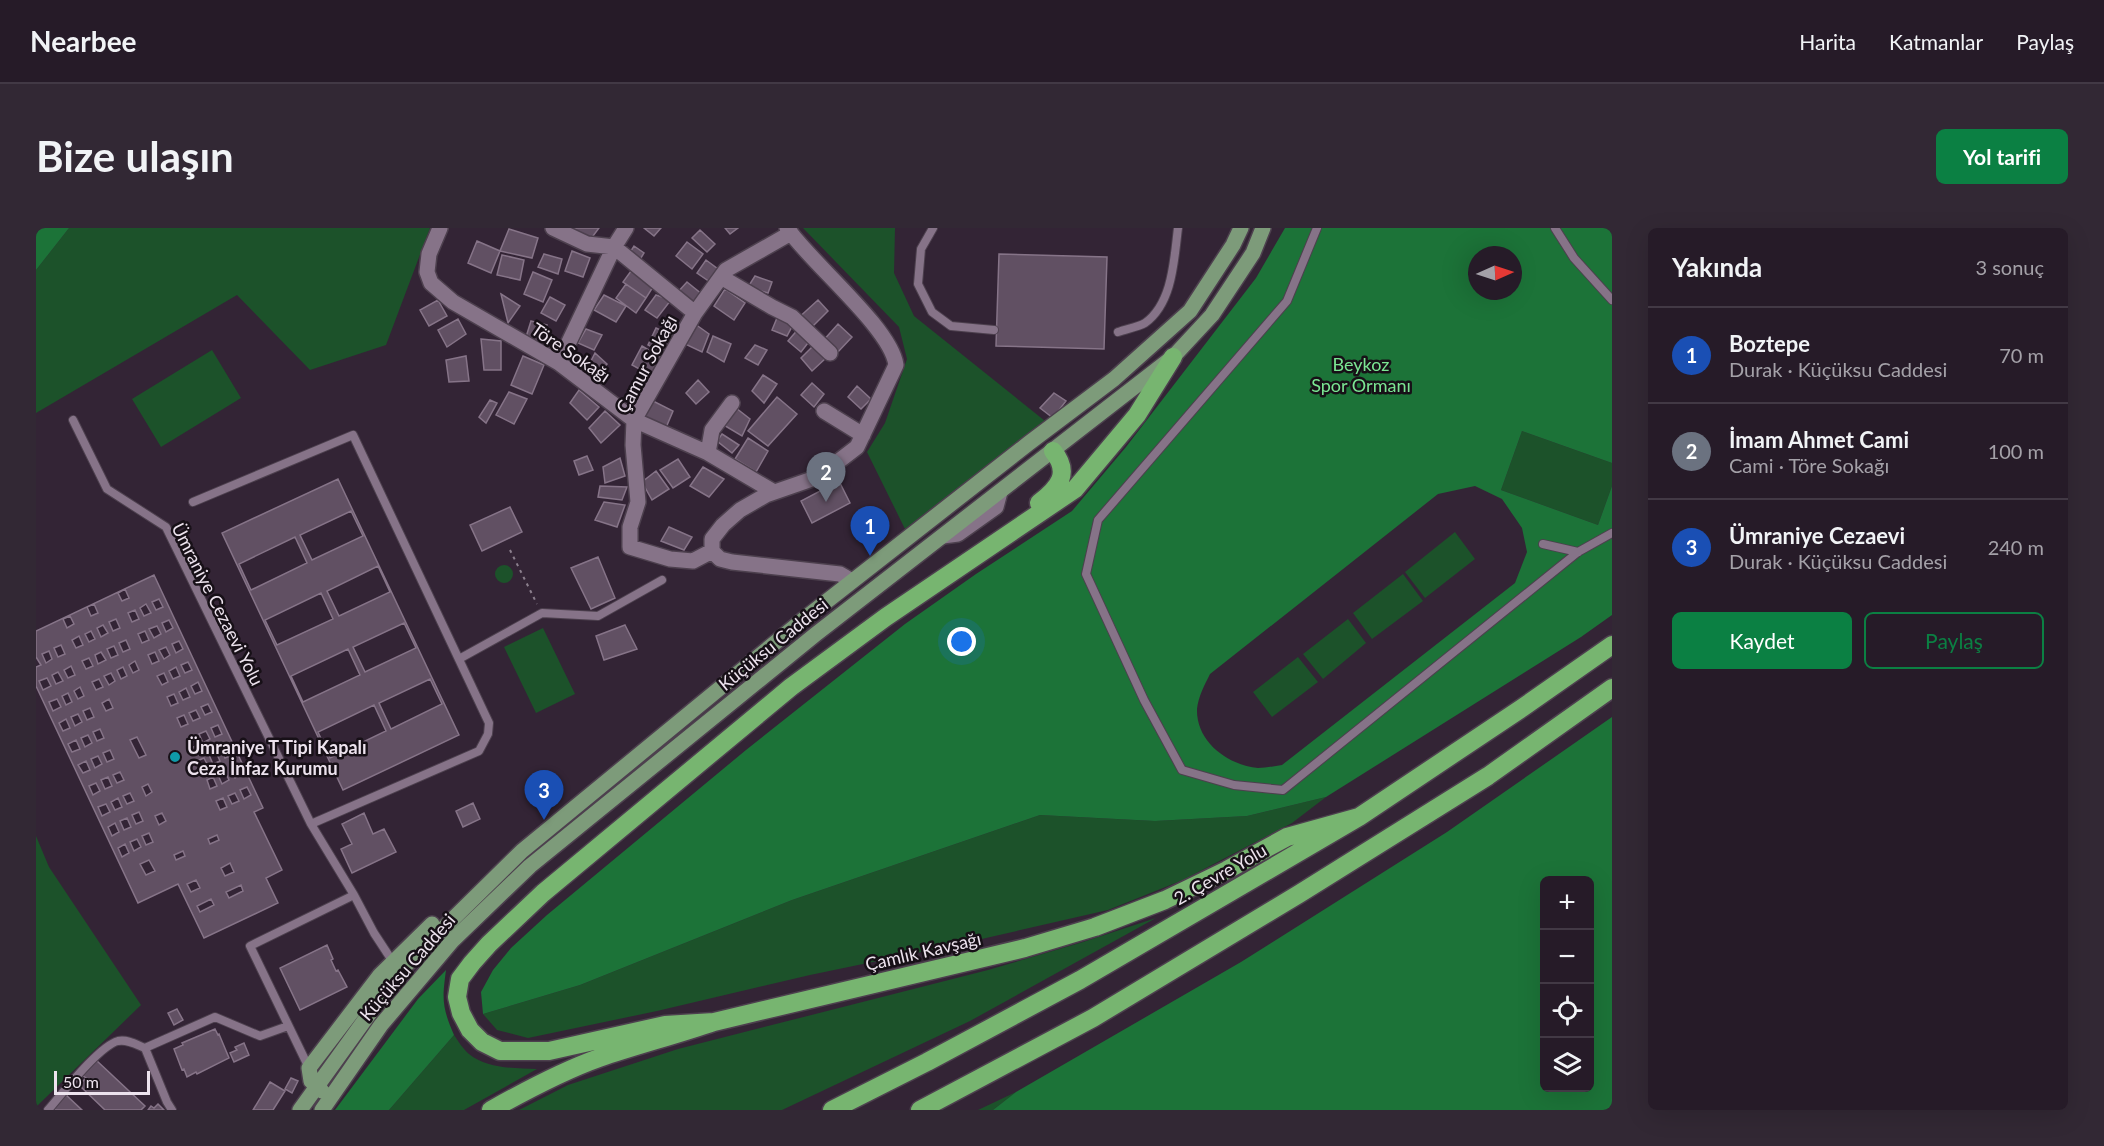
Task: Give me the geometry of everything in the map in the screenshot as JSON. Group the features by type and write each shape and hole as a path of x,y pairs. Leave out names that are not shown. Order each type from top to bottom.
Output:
{"highway":[{"path":"714,1022 665,1025 549,1051 500,1051 482,1042 470,1030 457,997 460,979 472,963 543,893 791,687 885,617 1075,489 1137,415 1173,357"},
{"path":"948,574 1048,497 1060,483 1063,473 1061,460 1053,451"},
{"name":"2. Çevre Yolu","path":"832,1110 1080,980 1359,817 1612,645"},
{"path":"920,1110 1093,1018 1289,900 1488,776 1612,688"},
{"name":"Çamlık Kavşağı","path":"491,1110 524,1091 598,1059 714,1022 1025,948 1095,927 1165,900 1287,837 1359,817"}],"main road":[{"name":"Küçüksu Caddesi","path":"300,1110 400,963 522,850 852,581 1029,442 1114,379 1190,311 1233,245 1241,228"},
{"name":"Küçüksu Caddesi","path":"322,1110 381,1025 453,940 530,866 865,596 1173,357 1212,315 1253,253 1263,228"},
{"path":"1029,442 1053,451"},
{"path":"852,581 865,596"},
{"path":"334,1093 327,1093 315,1087 311,1081 309,1068 355,1005 400,963 409,971 406,978 360,1040 359,1056"}],"street":[{"name":"Töre Sokağı","path":"440,228 429,254 427,272 431,283 453,302 559,363 634,420 708,453 774,492"},
{"path":"553,228 587,244 614,247 695,313"},
{"path":"559,363 614,247 626,228"},
{"path":"789,231 878,330 895,354 896,365 858,447 818,477 774,492 740,510 723,525 712,539 712,551 720,559 732,562 840,574 852,581"},
{"name":"Çamur Sokağı","path":"712,551 693,561 670,559 630,547 630,527 638,502 633,446 634,420 695,313 726,270 789,231"},
{"path":"721,277 792,316 830,353"},
{"path":"708,453 712,430 732,403"},
{"path":"824,411 863,435"}],"lane":[{"path":"933,228 921,249 918,284 932,312 951,326 994,330"},
{"path":"1118,332 1144,323 1162,305 1174,265 1178,228"},
{"path":"1317,228 1287,301 1098,520 1086,574 1144,700 1182,770 1234,785 1283,790 1578,552 1612,533"},
{"path":"1555,228 1574,258 1612,300"},
{"name":"Ümraniye Cezaevi Yolu","path":"72,420 107,489 166,527 311,824 374,933 400,963"},
{"name":"Ümraniye Cezaevi Yolu","path":"193,502 353,435 489,723 488,735 478,751 311,824"},
{"path":"1543,544 1578,552"},
{"path":"459,659 542,613 598,616 662,580"},
{"path":"309,1068 250,946 354,895"},
{"path":"48,1110 95,1058 108,1046 118,1041 126,1040 146,1048 215,1017 260,1036 288,1026"},
{"path":"146,1048 172,1110"}],"path":[{"path":"510,550 542,613"}],"green space":[{"path":"36,228 69,228 36,270"},
{"path":"69,228 430,228 386,345 310,370 237,295 36,413 36,270"},
{"path":"803,228 895,228 894,273 914,316 1045,421 905,529 867,452 885,423 907,359 899,327"},
{"name":"Beykoz Spor Ormanı","path":"1285,228 1612,228 1612,463 1522,431 1501,490 1598,525 1612,486 1612,615 1581,637 1326,797 1247,816 1155,821 1040,815 792,900 580,985 483,1014 481,992 493,970 511,948 547,915 746,750 905,624 1072,511 1126,447 1256,278","holes":["1475,486 1502,499 1522,528 1527,552 1515,583 1282,765 1258,768 1247,766 1225,757 1208,741 1198,721 1197,709 1200,695 1210,674 1438,494"]},
{"path":"212,350 241,398 161,447 132,399"},
{"path":"1522,431 1612,463 1612,486 1598,525 1501,490"},
{"path":"1455,532 1475,559 1425,598 1405,572"},
{"path":"500,565 508,565 513,570 511,581 500,583 495,578 495,570"},
{"path":"1403,574 1423,601 1372,639 1353,613"},
{"path":"1348,619 1366,643 1323,679 1303,654"},
{"path":"543,628 575,694 536,713 504,647"},
{"path":"1298,657 1318,682 1272,717 1253,692"},
{"path":"1612,717 1612,1110 993,1110 1016,1092 1241,962 1447,832"},
{"path":"1326,797 1292,823 1183,880 1108,910 528,1038 497,1030 483,1014 580,985 792,900 1040,815 1155,821 1247,816"},
{"path":"36,836 49,867 141,1005 36,1107"},
{"path":"1156,918 970,1021 782,1110 519,1110 568,1085 678,1049 988,970"},
{"path":"446,970 444,1003 454,1035 389,1110 335,1110 418,999"},
{"path":"454,1035 467,1052 484,1063 502,1067 537,1069 464,1110 389,1110"},
{"path":"1016,1092 993,1110 978,1110"}],"building":[{"path":"565,228 599,228 587,244"},
{"path":"644,228 661,228 654,236"},
{"path":"725,228 738,228 730,234"},
{"path":"509,229 538,238 532,258 500,251"},
{"path":"700,230 715,244 707,252 692,238"},
{"path":"477,241 500,251 491,273 468,263"},
{"path":"687,242 703,254 692,269 676,256"},
{"path":"634,246 644,253 639,261 627,257"},
{"path":"572,251 590,258 583,277 565,271"},
{"path":"544,254 562,259 558,274 538,267"},
{"path":"999,254 1107,257 1104,349 996,346"},
{"path":"502,255 524,260 520,280 497,275"},
{"path":"706,260 718,269 710,282 697,273"},
{"path":"631,271 653,287 646,298 623,282"},
{"path":"533,272 552,280 543,302 524,294"},
{"path":"755,276 772,282 768,293 748,287"},
{"path":"687,282 703,295 697,310 677,293"},
{"path":"626,284 646,298 636,313 616,298"},
{"path":"725,289 745,303 734,320 714,306"},
{"path":"501,294 520,306 508,323"},
{"path":"604,295 626,306 616,322 594,310"},
{"path":"656,295 671,300 657,318 645,310"},
{"path":"550,297 565,305 556,321 541,313"},
{"path":"438,300 447,316 429,326 420,310"},
{"path":"818,300 828,311 806,333 795,321"},
{"path":"779,313 795,321 787,336 772,330"},
{"path":"458,319 466,334 447,347 438,330"},
{"path":"531,321 547,325 537,343 526,337"},
{"path":"695,324 709,334 702,352 685,344"},
{"path":"838,324 852,337 836,354 822,342"},
{"path":"656,328 674,336 665,354 648,345"},
{"path":"799,328 811,339 801,352 788,341"},
{"path":"586,329 602,335 594,350 578,343"},
{"path":"713,336 731,344 724,362 707,352"},
{"path":"481,339 501,341 501,370 484,370"},
{"path":"755,345 767,350 758,365 745,358"},
{"path":"814,345 826,358 812,371 801,358"},
{"path":"642,346 662,358 652,376 632,365"},
{"path":"595,353 607,364 595,378 585,373"},
{"path":"466,356 469,381 449,382 446,360"},
{"path":"523,356 544,365 532,394 511,385"},
{"path":"763,375 777,384 764,403 752,391"},
{"path":"698,380 709,392 696,404 686,393"},
{"path":"812,383 824,394 814,407 801,395"},
{"path":"857,386 871,399 861,409 848,397"},
{"path":"579,390 599,407 587,420 570,403"},
{"path":"509,392 527,399 514,424 496,415"},
{"path":"1054,393 1066,401 1053,418 1040,408"},
{"path":"777,397 797,414 768,446 748,431"},
{"path":"490,400 497,403 486,423 479,417"},
{"path":"653,401 673,411 665,430 643,421"},
{"path":"736,408 750,419 742,436 722,424"},
{"path":"605,411 620,425 601,443 589,428"},
{"path":"722,434 739,445 732,453 717,441"},
{"path":"748,438 768,451 756,472 735,459"},
{"path":"587,456 593,470 579,475 574,461"},
{"path":"620,458 625,476 605,483 603,467"},
{"path":"678,459 690,477 673,488 660,470"},
{"path":"703,467 724,479 709,497 690,486"},
{"path":"656,471 669,489 652,500 642,482"},
{"path":"338,479 459,735 343,790 222,533","holes":["351,511 363,536 312,560 300,535","295,537 307,563 251,590 239,564","378,566 390,592 339,616 327,591","321,593 333,619 277,645 265,620","404,623 416,648 365,672 353,647","348,649 360,675 303,702 291,676","430,679 442,704 391,729 379,703","374,705 386,731 330,758 318,732"]},
{"path":"839,481 850,503 812,523 801,501"},
{"path":"600,486 627,487 622,500 598,497"},
{"path":"604,502 625,505 617,527 595,520"},
{"path":"510,507 522,532 482,551 470,525"},
{"path":"669,527 692,537 684,550 661,541"},
{"path":"598,557 615,598 591,609 571,568"},
{"name":"Ümraniye T Tipi Kapalı Ceza İnfaz Kurumu","path":"154,575 263,808 254,812 282,870 266,878 278,903 204,938 178,884 138,903 36,686 36,667 41,665 36,657 36,631","holes":["125,589 129,598 122,601 118,593","159,599 163,607 156,610 152,602","94,604 98,613 91,616 87,607","146,604 151,613 144,616 140,608","135,610 139,619 132,622 128,613","70,616 74,624 67,628 63,619","116,619 120,628 113,631 109,622","169,620 173,628 166,632 162,623","103,625 108,633 101,637 97,628","157,626 161,634 154,638 149,629","91,631 95,639 89,642 85,634","145,631 149,640 142,643 138,634","79,636 83,645 76,648 72,640","126,640 130,649 123,652 119,643","179,641 183,649 176,653 172,644","61,645 65,654 58,657 54,648","114,646 118,655 111,658 107,649","166,647 170,655 164,659 159,650","49,651 52,659 46,663 42,654","101,652 106,660 98,664 95,655","155,652 159,661 152,664 148,655","89,658 93,666 86,669 82,661","135,661 139,670 133,673 129,665","188,662 192,670 185,673 181,665","71,666 75,675 68,678 64,670","123,667 127,676 121,679 117,670","176,667 180,676 173,679 169,671","58,672 63,681 56,684 52,675","111,673 115,681 109,685 104,676","164,673 168,682 162,685 157,676","47,678 51,686 43,690 39,681","99,679 103,687 96,690 92,682","198,682 202,691 195,694 191,686","80,687 84,696 78,699 74,691","186,688 190,697 183,700 179,692","68,693 72,702 66,705 62,696","174,694 178,703 171,706 167,697","57,699 61,707 53,711 49,702","109,699 113,708 106,711 102,703","208,704 212,712 205,715 201,707","90,708 94,717 87,720 83,711","196,710 200,718 193,721 189,713","78,714 82,722 75,726 71,717","184,715 188,724 181,727 177,718","66,719 70,728 63,731 59,723","218,725 222,734 215,737 211,728","100,729 104,738 97,741 93,732","206,731 210,739 203,743 199,734","88,735 92,743 85,747 81,738","194,736 198,745 191,748 187,740","137,737 146,755 139,758 130,740","76,740 80,749 72,752 68,744","228,746 232,755 225,758 221,749","110,750 114,759 107,762 103,753","216,752 220,761 213,764 209,755","98,756 102,764 95,768 91,759","204,758 208,766 201,769 197,761","86,761 90,770 83,773 78,765","237,766 241,774 235,778 230,769","120,772 124,780 117,783 113,775","225,772 229,780 222,784 218,775","108,777 112,786 105,789 101,780","213,777 217,786 210,789 207,780","96,783 100,791 93,795 89,786","148,784 152,792 146,796 142,787","247,787 251,795 244,799 240,790","130,793 134,801 127,804 123,796","235,793 239,801 232,804 228,796","118,798 122,807 115,810 111,802","223,798 227,807 220,810 216,801","106,804 110,812 102,816 98,807","139,812 143,821 136,824 132,815","162,813 166,821 159,825 155,816","127,818 131,827 124,830 120,821","115,823 119,832 112,836 108,827","149,833 153,842 146,845 142,836","217,835 219,840 210,844 208,839","137,839 141,847 134,851 130,842","125,844 129,853 122,857 118,848","183,851 185,856 176,860 174,855","149,860 155,871 146,875 140,864","230,863 234,872 225,876 221,868","196,880 200,888 191,892 187,884","241,885 243,891 229,898 226,892","211,899 214,905 200,912 197,906"]},
{"path":"625,625 637,649 604,660 596,636"},
{"path":"473,803 480,819 463,827 456,811"},
{"path":"364,813 373,834 384,829 396,852 352,873 341,849 352,844 342,824"},
{"path":"327,945 336,971 338,970 347,987 300,1010 280,968"},
{"path":"177,1009 183,1020 174,1025 168,1013"},
{"path":"215,1029 229,1058 187,1077 174,1049 183,1045 182,1043"},
{"path":"244,1043 249,1055 234,1062 230,1053 237,1050 235,1047"},
{"path":"96,1060 145,1106 141,1110 105,1110 79,1085 86,1078 82,1075"},
{"path":"291,1078 298,1081 292,1093 285,1089"},
{"path":"270,1082 285,1091 273,1110 253,1110"},
{"path":"65,1094 82,1110 55,1110 53,1106"},
{"path":"158,1104 164,1110 148,1110 151,1106 154,1108"}],"place":[{"name":"İmam Ahmet Cami","path":"826,502"},
{"name":"Boztepe","path":"870,556"},
{"name":"Ümraniye T Tipi Kapalı Ceza İnfaz Kurumu","path":"175,757"},
{"name":"Ümraniye Cezaevi","path":"544,820"}]}
